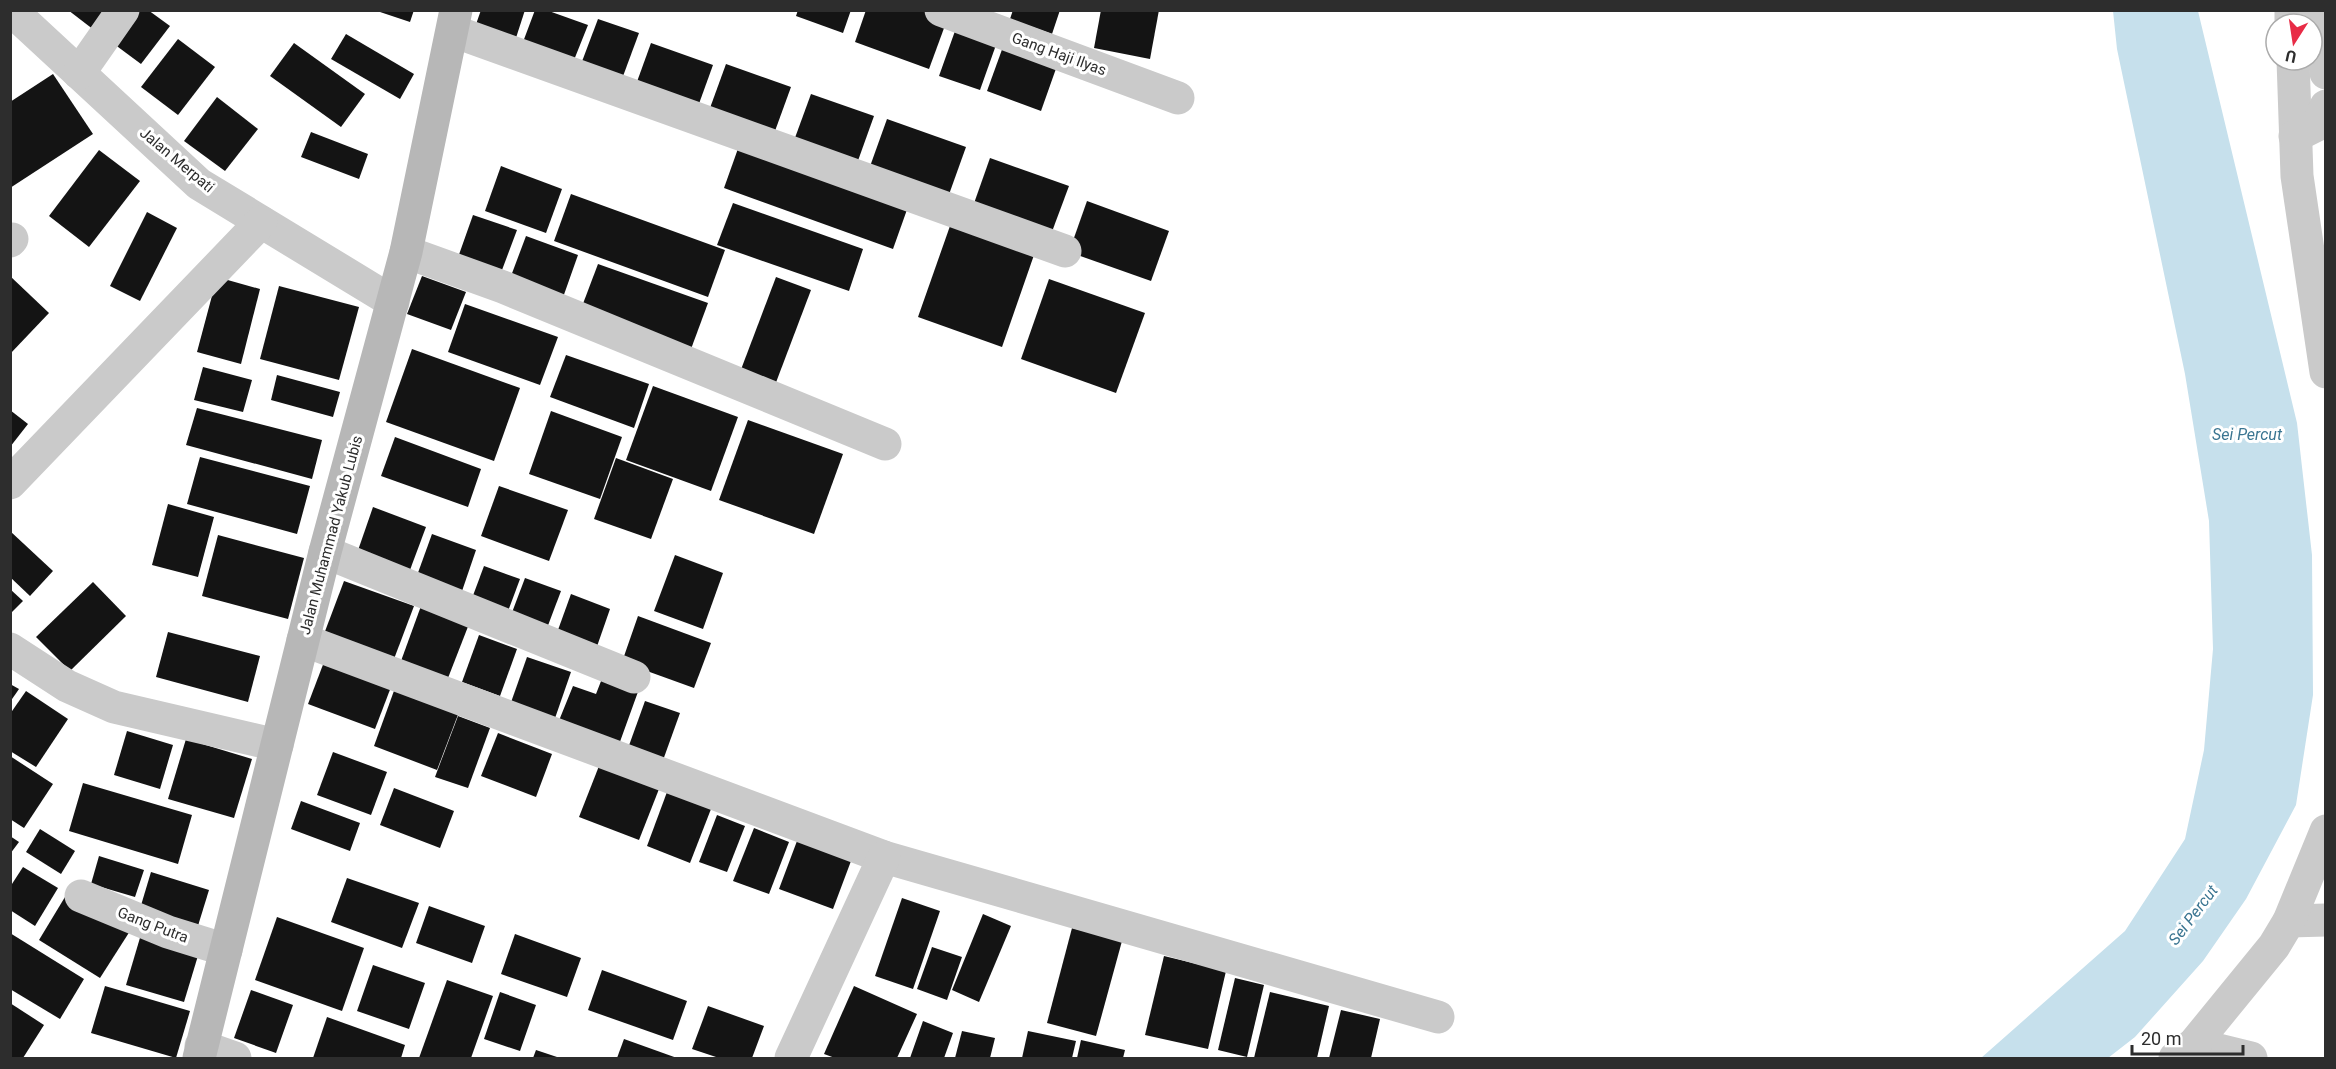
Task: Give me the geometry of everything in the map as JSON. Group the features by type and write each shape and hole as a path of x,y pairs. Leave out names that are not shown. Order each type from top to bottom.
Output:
{"main road":[{"name":"Jalan Muhammad Yakub Lubis","path":"200,1052 325,552 406,252 454,21"}],"street":[{"name":"Jalan Merpati","path":"11,10 199,184 393,302"},
{"path":"79,73 123,10"},
{"name":"Gang Haji Ilyas","path":"941,10 1178,98"},
{"path":"2320,10 2325,73"},
{"path":"454,21 1065,251"},
{"path":"2293,72 2295,135 2311,179 2325,372"},
{"path":"2295,135 2317,125 2325,106"},
{"path":"10,483 261,222"},
{"path":"406,252 503,287 885,444"},
{"path":"325,552 634,677"},
{"path":"303,640 884,857 947,873 1438,1017"},
{"path":"10,649 67,686 114,707 278,745"},
{"path":"2184,1051 2274,946 2289,921 2325,831"},
{"path":"791,1059 884,857"},
{"name":"Gang Putra","path":"81,896 168,932 226,950"},
{"path":"2289,921 2325,920"},
{"path":"2184,1051 2251,1059"},
{"path":"200,1052 235,1059"}],"water":[{"name":"Sei Percut","path":"2113,11 2198,11 2297,423 2312,555 2313,695 2296,805 2246,899 2203,961 2135,1037 2108,1058 1981,1058 2125,931 2185,839 2204,750 2213,649 2209,521 2185,374 2117,49"}],"building":[{"path":"68,10 109,10 94,30"},
{"path":"139,10 148,10 170,26 141,64 114,44"},
{"path":"374,10 414,10 410,22"},
{"path":"481,10 525,10 514,44 474,30"},
{"path":"535,10 546,10 588,25 574,60 523,42"},
{"path":"798,10 851,10 843,33 796,16"},
{"path":"866,10 920,10 947,20 929,69 855,42"},
{"path":"1013,10 1060,10 1052,34 1010,19"},
{"path":"1101,10 1159,10 1150,59 1094,48"},
{"path":"598,19 639,33 619,87 578,72"},
{"path":"955,31 996,45 980,90 939,76"},
{"path":"346,34 414,74 400,99 331,59"},
{"path":"178,39 215,67 178,115 141,87"},
{"path":"294,43 365,94 341,127 270,76"},
{"path":"651,43 713,65 696,112 634,90"},
{"path":"1004,44 1058,63 1041,111 987,91"},
{"path":"726,64 791,87 771,142 706,119"},
{"path":"53,74 93,134 10,188 10,102"},
{"path":"811,94 874,116 855,169 792,146"},
{"path":"217,97 258,129 225,171 184,141"},
{"path":"887,119 966,147 947,200 868,172"},
{"path":"311,132 368,154 359,179 301,157"},
{"path":"740,143 909,204 893,249 724,188"},
{"path":"99,150 140,181 89,247 49,216"},
{"path":"990,158 1069,186 1050,237 972,209"},
{"path":"501,166 562,189 546,233 485,211"},
{"path":"571,194 725,250 708,297 554,241"},
{"path":"1087,201 1169,231 1151,281 1069,252"},
{"path":"733,203 863,249 849,291 717,245"},
{"path":"147,212 177,228 140,301 110,286"},
{"path":"473,215 517,230 499,278 456,263"},
{"path":"950,226 1034,255 1002,347 918,317"},
{"path":"526,236 578,255 561,303 508,284"},
{"path":"598,264 708,303 691,349 581,309"},
{"path":"10,276 49,313 10,354"},
{"path":"422,276 466,292 451,330 407,314"},
{"path":"217,277 260,289 241,364 197,352"},
{"path":"776,277 811,290 772,393 737,380"},
{"path":"1049,279 1145,313 1116,393 1021,359"},
{"path":"279,286 359,307 339,380 260,359"},
{"path":"465,304 558,337 540,385 448,352"},
{"path":"412,349 520,388 494,461 386,422"},
{"path":"566,355 649,384 634,428 550,397"},
{"path":"203,367 252,380 243,412 194,400"},
{"path":"277,375 340,392 333,417 271,400"},
{"path":"653,386 738,417 711,491 626,460"},
{"path":"197,408 322,440 312,479 186,445"},
{"path":"10,410 28,424 10,447"},
{"path":"551,411 622,437 600,499 529,474"},
{"path":"748,420 843,454 814,534 719,500"},
{"path":"395,437 481,469 468,507 381,476"},
{"path":"200,457 310,486 297,534 187,504"},
{"path":"616,458 673,479 651,539 594,519"},
{"path":"499,486 568,510 549,561 481,536"},
{"path":"168,504 214,517 198,577 152,565"},
{"path":"373,507 426,527 407,578 355,559"},
{"path":"10,531 53,571 30,596 10,577"},
{"path":"432,534 476,550 460,597 415,581"},
{"path":"218,535 304,558 288,619 202,596"},
{"path":"675,555 723,573 703,629 654,611"},
{"path":"484,566 520,579 504,622 468,609"},
{"path":"525,578 561,591 544,636 508,623"},
{"path":"344,581 414,606 394,659 324,634"},
{"path":"93,582 126,616 70,671 36,637"},
{"path":"10,589 23,601 10,614"},
{"path":"571,594 610,609 594,655 554,641"},
{"path":"421,606 469,624 448,678 401,661"},
{"path":"638,616 711,643 694,688 622,662"},
{"path":"168,632 260,656 248,702 156,677"},
{"path":"479,635 517,649 500,696 462,682"},
{"path":"527,657 571,672 553,724 509,708"},
{"path":"324,662 391,687 375,729 308,704"},
{"path":"603,676 639,689 617,750 558,723 573,686 596,694"},
{"path":"10,684 19,689 10,702"},
{"path":"395,688 459,712 437,770 374,746"},
{"path":"26,691 68,719 36,767 10,751 10,714"},
{"path":"645,701 680,713 662,763 627,751"},
{"path":"458,716 490,728 468,788 435,777"},
{"path":"127,731 173,745 160,789 114,775"},
{"path":"498,733 552,754 536,797 481,776"},
{"path":"186,739 252,759 234,818 168,799"},
{"path":"333,752 387,772 371,815 317,795"},
{"path":"10,756 53,784 24,828 10,819"},
{"path":"599,766 659,789 639,840 579,817"},
{"path":"83,783 192,815 178,864 69,831"},
{"path":"394,788 454,811 440,848 380,825"},
{"path":"667,792 711,809 690,863 647,846"},
{"path":"301,801 360,823 350,851 291,829"},
{"path":"717,815 745,826 727,872 699,862"},
{"path":"754,828 789,842 769,894 733,881"},
{"path":"40,829 75,851 61,874 26,852"},
{"path":"10,836 19,842 10,854"},
{"path":"797,841 851,861 833,909 779,889"},
{"path":"99,856 144,870 135,897 91,884"},
{"path":"23,867 58,888 35,926 10,910 10,887"},
{"path":"151,872 209,890 197,929 139,912"},
{"path":"347,878 419,903 402,948 331,922"},
{"path":"68,892 130,931 100,978 39,940"},
{"path":"902,898 940,911 913,989 875,976"},
{"path":"429,906 485,926 472,963 416,943"},
{"path":"983,914 1011,926 979,1002 952,990"},
{"path":"277,917 364,948 342,1011 255,980"},
{"path":"1072,928 1122,941 1096,1036 1047,1023"},
{"path":"142,931 200,949 184,1002 126,985"},
{"path":"10,933 84,979 60,1019 10,989"},
{"path":"515,934 581,958 567,997 501,974"},
{"path":"932,947 962,957 947,1000 917,989"},
{"path":"1164,956 1226,971 1208,1049 1145,1035"},
{"path":"373,965 425,983 409,1029 357,1011"},
{"path":"602,970 687,1001 673,1040 588,1010"},
{"path":"1235,978 1264,985 1247,1057 1218,1050"},
{"path":"447,980 493,996 471,1058 419,1058"},
{"path":"105,986 190,1011 176,1058 91,1033"},
{"path":"854,986 917,1014 897,1058 835,1058 824,1054"},
{"path":"251,990 293,1005 276,1053 234,1038"},
{"path":"500,992 536,1005 520,1051 484,1039"},
{"path":"1270,992 1329,1006 1317,1058 1254,1058"},
{"path":"10,1003 44,1025 23,1058 10,1058"},
{"path":"708,1006 764,1026 752,1058 719,1058 692,1049"},
{"path":"1341,1010 1380,1019 1371,1058 1329,1058"},
{"path":"327,1017 405,1045 401,1058 313,1058"},
{"path":"923,1021 953,1033 944,1058 910,1058"},
{"path":"962,1031 995,1038 990,1058 955,1058"},
{"path":"1028,1031 1076,1041 1072,1058 1022,1058"},
{"path":"624,1039 677,1058 617,1058"},
{"path":"1081,1040 1125,1050 1123,1058 1077,1058"},
{"path":"536,1050 560,1058 533,1058"}]}
